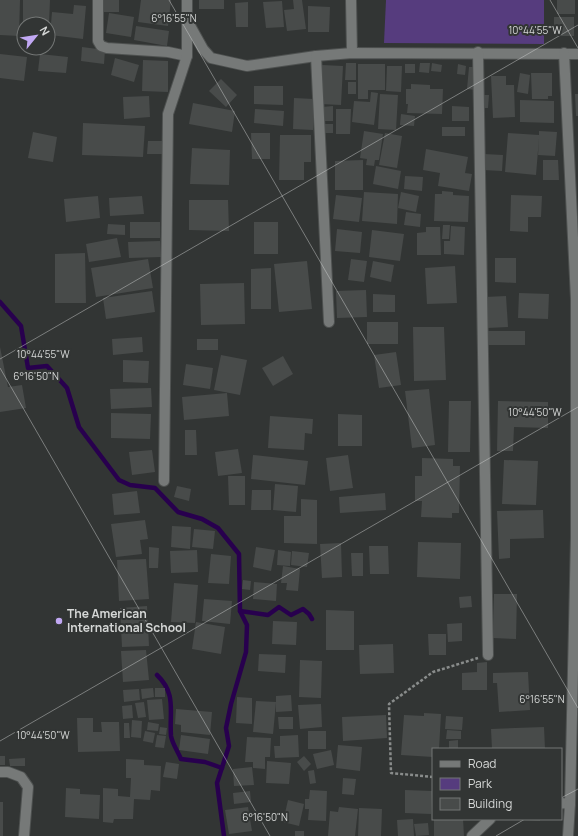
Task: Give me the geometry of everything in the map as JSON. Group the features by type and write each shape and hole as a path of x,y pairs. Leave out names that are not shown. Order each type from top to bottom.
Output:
{"street":[{"path":"98,0 98,41 101,46 107,48 168,52 187,56"},
{"path":"164,481 168,114 187,56 187,0"},
{"path":"351,0 352,53"},
{"path":"188,22 203,49 211,58 247,66 316,56 352,53 478,52 578,54"},
{"path":"478,52 488,655"},
{"path":"564,53 577,299 577,537 574,759 566,804 568,836"},
{"path":"316,56 329,322"},
{"path":"0,772 8,772 21,777 28,787 24,836"},
{"path":"472,836 489,820"}],"path":[{"path":"432,777 391,773 390,704 433,672 488,655"}],"green space":[{"path":"386,0 544,0 544,44 384,43"}],"building":[{"path":"0,0 20,0 20,16 16,16 16,36 0,35"},
{"path":"23,0 50,0 49,16 23,16"},
{"path":"102,0 119,0 119,12 101,12"},
{"path":"141,0 171,0 168,26 138,22"},
{"path":"199,0 224,0 224,9 199,9"},
{"path":"293,0 302,0 306,29 287,31 284,10 294,9"},
{"path":"557,0 575,0 575,14 557,14"},
{"path":"282,1 284,27 266,28 263,2"},
{"path":"248,2 248,27 236,27 235,3"},
{"path":"74,5 86,6 83,39 56,36 56,16 52,16 52,12 73,14"},
{"path":"308,6 330,7 329,32 308,32"},
{"path":"109,13 134,17 131,37 106,33"},
{"path":"554,17 574,17 574,36 554,36"},
{"path":"136,26 169,31 167,46 134,40"},
{"path":"82,47 105,50 104,64 81,61"},
{"path":"0,54 27,57 24,81 0,78"},
{"path":"40,56 68,57 66,73 38,71"},
{"path":"115,58 139,65 134,82 111,75"},
{"path":"143,60 168,61 168,92 142,91"},
{"path":"346,63 356,63 356,80 345,80"},
{"path":"420,63 430,63 429,73 419,72"},
{"path":"432,63 442,65 441,72 431,71"},
{"path":"358,64 385,64 385,90 368,90 368,99 358,99"},
{"path":"405,64 415,64 415,73 405,73"},
{"path":"458,64 466,66 465,75 457,74"},
{"path":"322,65 343,66 341,105 320,104"},
{"path":"387,66 402,66 401,92 386,91"},
{"path":"469,67 477,67 476,90 467,89"},
{"path":"520,73 530,75 528,94 517,92"},
{"path":"531,73 552,73 552,96 548,96 548,99 532,99"},
{"path":"491,76 506,76 506,85 514,85 515,117 493,118"},
{"path":"221,79 237,95 226,107 209,91"},
{"path":"348,82 356,82 356,94 348,94"},
{"path":"411,84 430,85 430,89 443,89 442,114 407,113 408,104 406,104 406,89 411,89"},
{"path":"254,86 283,86 283,105 254,104"},
{"path":"371,92 378,93 374,125 352,122 354,101 370,102"},
{"path":"380,94 398,95 396,130 378,129"},
{"path":"575,94 578,94 578,116 576,116"},
{"path":"480,95 489,95 488,108 480,108"},
{"path":"149,96 150,117 124,119 123,97"},
{"path":"294,98 314,99 313,130 293,129"},
{"path":"520,100 554,101 554,123 520,122"},
{"path":"193,103 235,111 232,132 189,124"},
{"path":"333,106 333,121 323,121 322,107"},
{"path":"452,106 469,107 469,121 452,121"},
{"path":"255,109 284,111 283,126 254,123"},
{"path":"336,109 351,109 350,134 336,134"},
{"path":"401,114 415,116 414,126 400,125"},
{"path":"83,123 145,126 143,157 82,155"},
{"path":"324,124 333,124 333,133 323,133"},
{"path":"442,127 465,127 465,136 442,136"},
{"path":"364,131 383,134 379,160 375,160 374,166 366,165 367,159 360,158"},
{"path":"539,131 557,132 555,156 538,155 539,138 536,175 505,172 508,133 539,135"},
{"path":"33,132 57,137 53,162 28,158"},
{"path":"251,133 270,133 270,159 252,159"},
{"path":"385,133 402,136 397,168 379,165"},
{"path":"280,135 311,135 311,162 304,162 304,180 279,180"},
{"path":"148,141 163,141 162,154 147,154"},
{"path":"192,148 230,150 229,185 190,184"},
{"path":"426,149 468,157 465,173 472,174 469,191 438,186 440,173 423,170"},
{"path":"484,154 503,155 502,171 483,170"},
{"path":"363,160 363,190 335,190 335,161"},
{"path":"543,160 558,160 559,180 543,180"},
{"path":"376,166 401,171 398,189 373,184"},
{"path":"405,176 423,177 422,191 404,189"},
{"path":"442,191 453,192 453,195 469,196 468,222 434,221 435,194 442,194"},
{"path":"364,192 398,194 397,224 362,221"},
{"path":"401,192 419,196 416,212 398,208"},
{"path":"336,195 362,198 359,222 333,219"},
{"path":"511,195 542,196 541,217 528,217 528,232 510,231"},
{"path":"98,196 100,218 66,222 64,199"},
{"path":"142,196 144,214 110,216 109,198"},
{"path":"189,200 228,200 229,231 189,230"},
{"path":"406,212 421,214 420,227 404,225"},
{"path":"130,222 160,222 160,238 130,238"},
{"path":"254,222 278,222 278,254 254,254"},
{"path":"108,224 125,225 125,235 107,234"},
{"path":"443,225 450,225 449,239 442,239"},
{"path":"451,226 465,227 464,255 444,254 444,241 450,241"},
{"path":"426,227 440,227 441,255 417,255 417,233 426,232"},
{"path":"337,229 362,232 360,253 335,251"},
{"path":"372,230 404,234 400,261 369,257"},
{"path":"117,238 121,257 89,262 86,244"},
{"path":"160,241 161,257 129,258 128,242"},
{"path":"85,253 86,303 55,303 55,254"},
{"path":"495,258 516,258 516,283 495,282"},
{"path":"148,259 153,288 96,297 91,268"},
{"path":"351,259 367,261 364,282 348,280"},
{"path":"307,261 312,309 279,312 274,264"},
{"path":"373,261 394,265 391,282 370,277"},
{"path":"455,266 457,303 427,304 425,268"},
{"path":"271,268 271,309 251,309 251,269"},
{"path":"244,283 245,324 201,325 200,284"},
{"path":"366,290 367,317 337,318 336,291"},
{"path":"152,291 155,312 106,319 103,298"},
{"path":"519,293 549,294 548,319 518,318"},
{"path":"373,294 395,295 395,312 373,312"},
{"path":"506,296 508,327 487,328 485,297"},
{"path":"367,322 398,322 398,344 367,344"},
{"path":"413,327 444,327 446,380 414,381"},
{"path":"488,331 525,331 525,345 488,345"},
{"path":"142,337 143,352 113,355 112,339"},
{"path":"197,339 218,339 218,350 197,350"},
{"path":"0,347 8,387 22,385 26,408 0,412"},
{"path":"396,352 401,385 379,388 374,355"},
{"path":"221,355 247,360 240,395 214,390"},
{"path":"283,356 293,374 273,386 262,368"},
{"path":"123,360 149,361 148,383 123,382"},
{"path":"186,364 213,368 210,389 183,385"},
{"path":"151,388 152,407 111,409 110,389"},
{"path":"429,389 435,445 412,448 405,391"},
{"path":"227,393 229,416 184,420 182,397"},
{"path":"449,401 471,401 470,452 448,452"},
{"path":"498,401 548,402 548,428 514,427 513,451 497,451"},
{"path":"111,413 151,414 150,439 111,438"},
{"path":"338,414 362,415 362,446 338,446"},
{"path":"270,416 313,419 312,434 305,433 304,450 268,448"},
{"path":"185,430 196,430 197,455 185,455"},
{"path":"238,449 242,473 218,476 215,452"},
{"path":"152,450 155,472 132,475 129,452"},
{"path":"253,455 308,461 305,485 251,479"},
{"path":"348,455 353,488 330,491 326,458"},
{"path":"422,458 453,459 453,466 460,466 459,513 452,513 452,518 421,517 422,501 415,501 415,476 422,476"},
{"path":"504,460 538,461 536,505 502,504"},
{"path":"228,476 245,476 245,505 229,505"},
{"path":"275,484 298,486 296,512 273,510"},
{"path":"177,486 191,489 189,501 174,497"},
{"path":"252,490 271,490 271,510 251,510"},
{"path":"137,491 140,513 114,515 112,494"},
{"path":"385,493 386,510 340,513 339,497"},
{"path":"301,499 317,500 317,544 284,543 284,516 301,516"},
{"path":"543,510 544,538 510,539 510,558 499,559 497,511"},
{"path":"145,520 148,539 140,540 142,554 116,557 111,524"},
{"path":"172,526 191,527 190,549 171,547"},
{"path":"194,529 215,531 213,549 192,547"},
{"path":"418,542 461,543 460,579 417,577"},
{"path":"341,543 342,577 322,578 320,544"},
{"path":"369,546 388,546 389,574 370,574"},
{"path":"149,547 159,548 158,568 149,568"},
{"path":"256,547 275,550 271,571 253,567"},
{"path":"197,550 198,572 171,573 170,551"},
{"path":"278,550 291,552 290,566 277,565"},
{"path":"292,551 309,553 307,567 291,565"},
{"path":"351,553 363,553 363,576 352,576"},
{"path":"211,554 231,556 229,584 208,583"},
{"path":"146,559 149,599 119,601 117,560"},
{"path":"283,566 300,569 298,591 286,590 287,583 281,583"},
{"path":"243,580 251,581 250,590 242,589"},
{"path":"254,582 277,584 276,601 253,599"},
{"path":"174,583 198,585 195,623 171,622"},
{"path":"494,594 517,594 516,639 493,638"},
{"path":"471,596 472,607 460,608 459,597"},
{"path":"204,599 232,601 230,624 202,621"},
{"path":"147,606 149,646 122,647 120,608"},
{"path":"326,610 354,611 354,650 326,650"},
{"path":"273,621 297,622 296,645 272,644"},
{"path":"196,622 225,627 221,654 192,649"},
{"path":"462,623 462,641 448,642 447,624"},
{"path":"428,634 446,634 446,655 429,655"},
{"path":"393,644 394,673 360,674 359,645"},
{"path":"146,650 149,680 123,682 121,651"},
{"path":"259,654 286,655 285,673 258,671"},
{"path":"300,660 322,661 321,698 299,697"},
{"path":"487,662 487,690 462,690 462,673 477,672 477,663"},
{"path":"528,672 530,710 499,712 497,683 493,683 493,673"},
{"path":"153,688 154,697 142,699 141,689"},
{"path":"155,688 165,688 165,697 155,697"},
{"path":"139,689 140,700 124,702 123,690"},
{"path":"291,695 292,711 276,712 276,696"},
{"path":"237,697 252,698 252,724 236,723"},
{"path":"162,699 164,719 149,720 147,700"},
{"path":"256,701 276,702 273,734 253,732"},
{"path":"144,702 146,717 138,718 135,703"},
{"path":"321,704 322,727 300,729 298,705"},
{"path":"132,705 133,718 123,719 122,706"},
{"path":"176,709 212,712 210,735 181,732 181,725 175,724"},
{"path":"424,713 441,714 439,748 432,748 432,757 401,755 404,715 424,716"},
{"path":"386,715 387,738 343,741 342,717"},
{"path":"446,716 463,717 462,730 445,729"},
{"path":"278,717 293,717 293,729 279,729"},
{"path":"77,718 93,718 93,732 102,732 101,722 119,722 120,751 78,752"},
{"path":"132,720 142,721 141,738 131,737"},
{"path":"148,722 159,724 158,731 147,730"},
{"path":"124,723 129,723 130,738 124,738"},
{"path":"160,727 167,728 166,735 159,734"},
{"path":"544,727 545,748 492,748 491,729"},
{"path":"447,730 461,731 461,739 446,739"},
{"path":"145,731 155,733 153,743 143,741"},
{"path":"308,731 326,731 326,749 308,749"},
{"path":"157,735 166,736 164,748 155,747"},
{"path":"181,735 210,739 208,754 179,750"},
{"path":"298,735 299,757 275,758 274,746 280,746 280,736"},
{"path":"247,737 271,738 270,757 265,757 265,769 253,768 253,762 245,762"},
{"path":"458,740 458,748 449,748 449,741"},
{"path":"338,745 362,747 360,771 336,768"},
{"path":"331,750 334,765 317,769 313,754"},
{"path":"0,756 5,756 5,765 0,765"},
{"path":"304,756 311,764 304,771 297,762"},
{"path":"25,758 25,766 10,766 9,759"},
{"path":"126,759 144,760 144,765 161,766 160,791 151,790 150,800 134,799 133,819 114,819 113,823 103,822 103,788 118,789 118,796 130,797 131,778 126,778"},
{"path":"267,761 291,763 289,784 266,783"},
{"path":"166,762 179,764 177,779 163,777"},
{"path":"252,767 254,785 234,786 233,769"},
{"path":"314,770 316,783 310,784 308,771"},
{"path":"343,778 356,779 354,795 342,794"},
{"path":"66,788 80,789 80,794 100,795 99,819 65,817"},
{"path":"310,790 327,791 326,821 308,820 309,809 305,809 305,799 309,799"},
{"path":"405,790 432,791 431,814 405,813"},
{"path":"250,791 251,802 234,804 233,793"},
{"path":"288,800 304,804 299,826 283,822"},
{"path":"0,802 3,802 3,836 0,836"},
{"path":"248,807 252,831 229,834 225,810"},
{"path":"339,807 358,809 355,836 328,836 330,811 338,812"},
{"path":"359,808 382,809 381,836 358,836"},
{"path":"413,819 414,836 398,836 397,820"},
{"path":"434,820 463,820 464,836 434,836"},
{"path":"519,820 540,820 540,821"},
{"path":"428,823 429,835 416,836 414,824"},
{"path":"295,831 304,831 304,836 295,836"}],"waterway":[{"path":"0,302 21,326 28,368 47,366 67,388 79,427 119,480 130,485 155,488 178,512 202,519 218,528 239,554 240,611 247,625 246,652 231,704 226,728 229,746 217,783 224,836"},
{"path":"240,611 268,615 279,607 291,615 303,609 312,619"},
{"path":"157,675 163,682 170,696 171,736 181,759 205,762 222,768"}],"place":[{"name":"The American International School","path":"59,621"}]}
